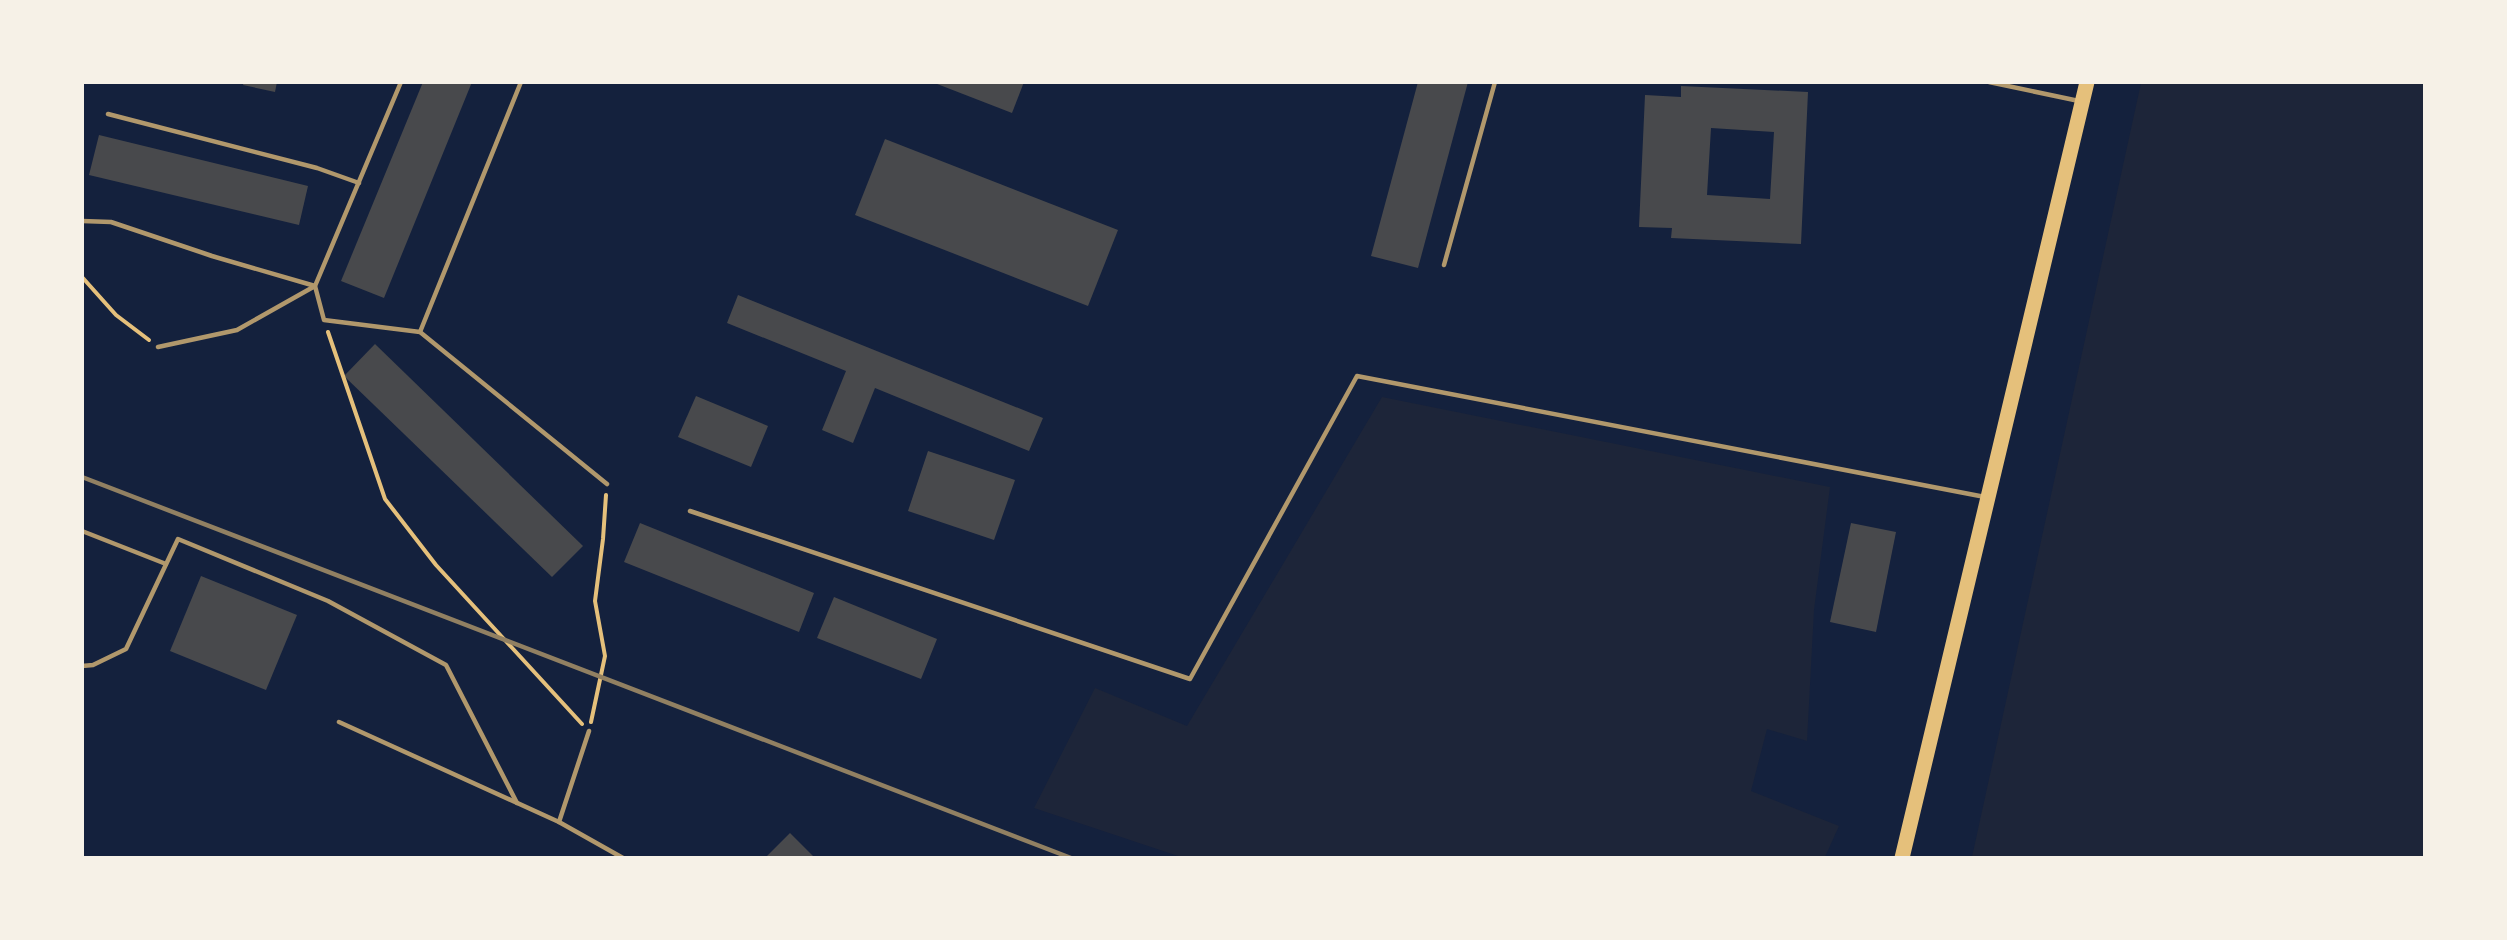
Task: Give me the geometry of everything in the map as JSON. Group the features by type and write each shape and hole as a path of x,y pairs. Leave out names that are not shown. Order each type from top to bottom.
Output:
{"main road":[{"path":"1902,858 2087,82"}],"lane":[{"path":"158,347 237,330 315,286 401,82"},
{"path":"420,332 521,82"},
{"path":"1444,265 1495,82"},
{"path":"1989,82 2082,102"},
{"path":"108,114 317,168 359,183"},
{"path":"82,221 111,222 212,256 315,286"},
{"path":"315,286 324,320 420,332 607,484"},
{"path":"690,511 1190,679 1357,376 1988,498"},
{"path":"82,531 166,564"},
{"path":"82,666 93,665 126,649 178,539 328,601 446,665 517,802"},
{"path":"339,722 560,822 623,858"},
{"path":"560,822 589,731"}],"path":[{"path":"82,277 116,315 158,347"},
{"path":"324,320 385,499 436,565 589,731"},
{"path":"589,731 604,656 595,601 607,484"}],"shaded area":[{"path":"2141,83 2424,83 2424,857 1972,857"},
{"path":"1382,397 1830,487 1814,610 1807,741 1767,729 1751,791 1839,826 1825,857 1181,857 1034,808 1095,688 1187,726"}],"building":[{"path":"244,82 277,82 275,92 243,85"},
{"path":"423,82 472,82 384,298 341,281"},
{"path":"932,82 1024,82 1012,113"},
{"path":"1418,82 1468,82 1418,268 1371,256"},
{"path":"1681,86 1808,92 1801,244 1671,238 1672,228 1639,227 1645,95 1681,97","holes":["1711,128 1774,132 1770,199 1707,195"]},
{"path":"99,135 308,186 299,225 89,175"},
{"path":"885,139 1118,230 1088,306 855,215"},
{"path":"738,295 1043,418 1029,451 875,388 853,443 822,430 846,371 727,323"},
{"path":"375,344 583,546 552,577 344,376"},
{"path":"696,396 768,426 751,467 678,437"},
{"path":"928,451 1015,480 994,540 908,511"},
{"path":"640,523 814,593 799,632 624,562"},
{"path":"1851,523 1896,532 1876,632 1830,622"},
{"path":"201,576 297,615 266,690 170,651"},
{"path":"834,597 937,639 921,679 817,638"},
{"path":"790,833 815,858 765,858"}],"railway":[{"path":"82,477 1071,858"}]}
